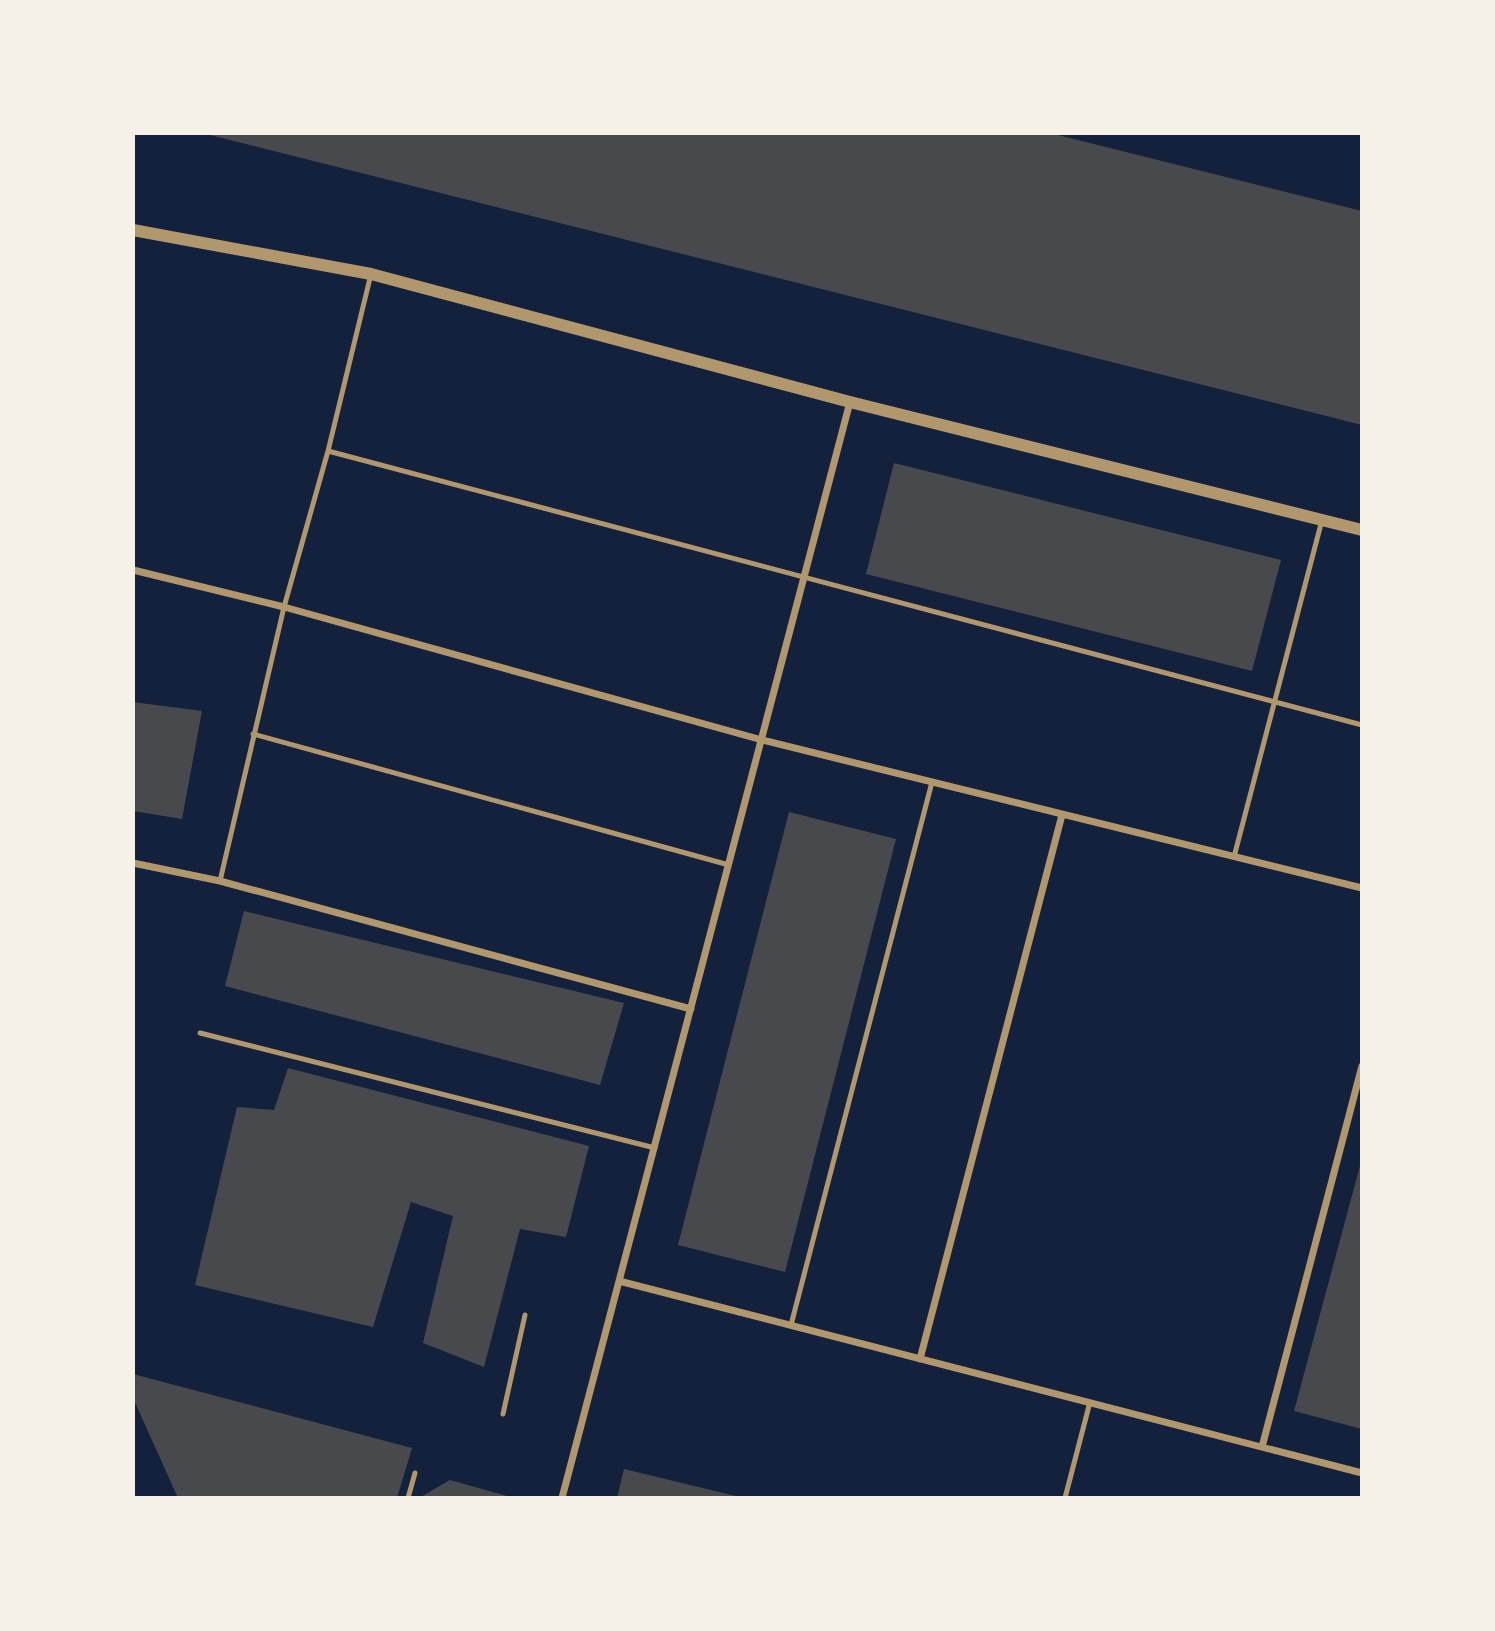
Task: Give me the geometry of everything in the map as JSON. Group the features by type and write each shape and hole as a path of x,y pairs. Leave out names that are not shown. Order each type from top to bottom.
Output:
{"street":[{"path":"133,230 371,274 850,402 1362,530"},
{"path":"562,1498 850,402"},
{"path":"133,570 284,607 762,740 1362,888"},
{"path":"920,1359 1062,815"},
{"path":"133,863 220,881 691,1009"},
{"path":"1262,1447 1362,1066"},
{"path":"619,1281 1362,1473"}],"lane":[{"path":"220,881 284,607 328,451 371,274"},
{"path":"328,451 1362,725"},
{"path":"1234,857 1322,520"},
{"path":"253,734 729,865"},
{"path":"791,1325 932,782"},
{"path":"200,1033 654,1148"},
{"path":"503,1414 525,1315"},
{"path":"1065,1498 1090,1402"},
{"path":"408,1498 415,1473"}],"building":[{"path":"202,133 1050,133 1362,211 1362,425"},
{"path":"894,463 1281,560 1252,671 866,574"},
{"path":"133,702 202,711 182,819 133,811"},
{"path":"789,812 896,839 785,1272 678,1245"},
{"path":"244,911 624,1003 600,1085 225,986"},
{"path":"288,1068 589,1146 566,1237 520,1229 484,1367 423,1343 453,1216 411,1202 373,1327 195,1285 237,1107 274,1110"},
{"path":"1362,1162 1362,1429 1294,1411"},
{"path":"133,1374 412,1448 397,1498 178,1498 133,1398"},
{"path":"624,1469 740,1497 740,1498 617,1498"},
{"path":"450,1480 511,1497 511,1498 419,1498"}]}
